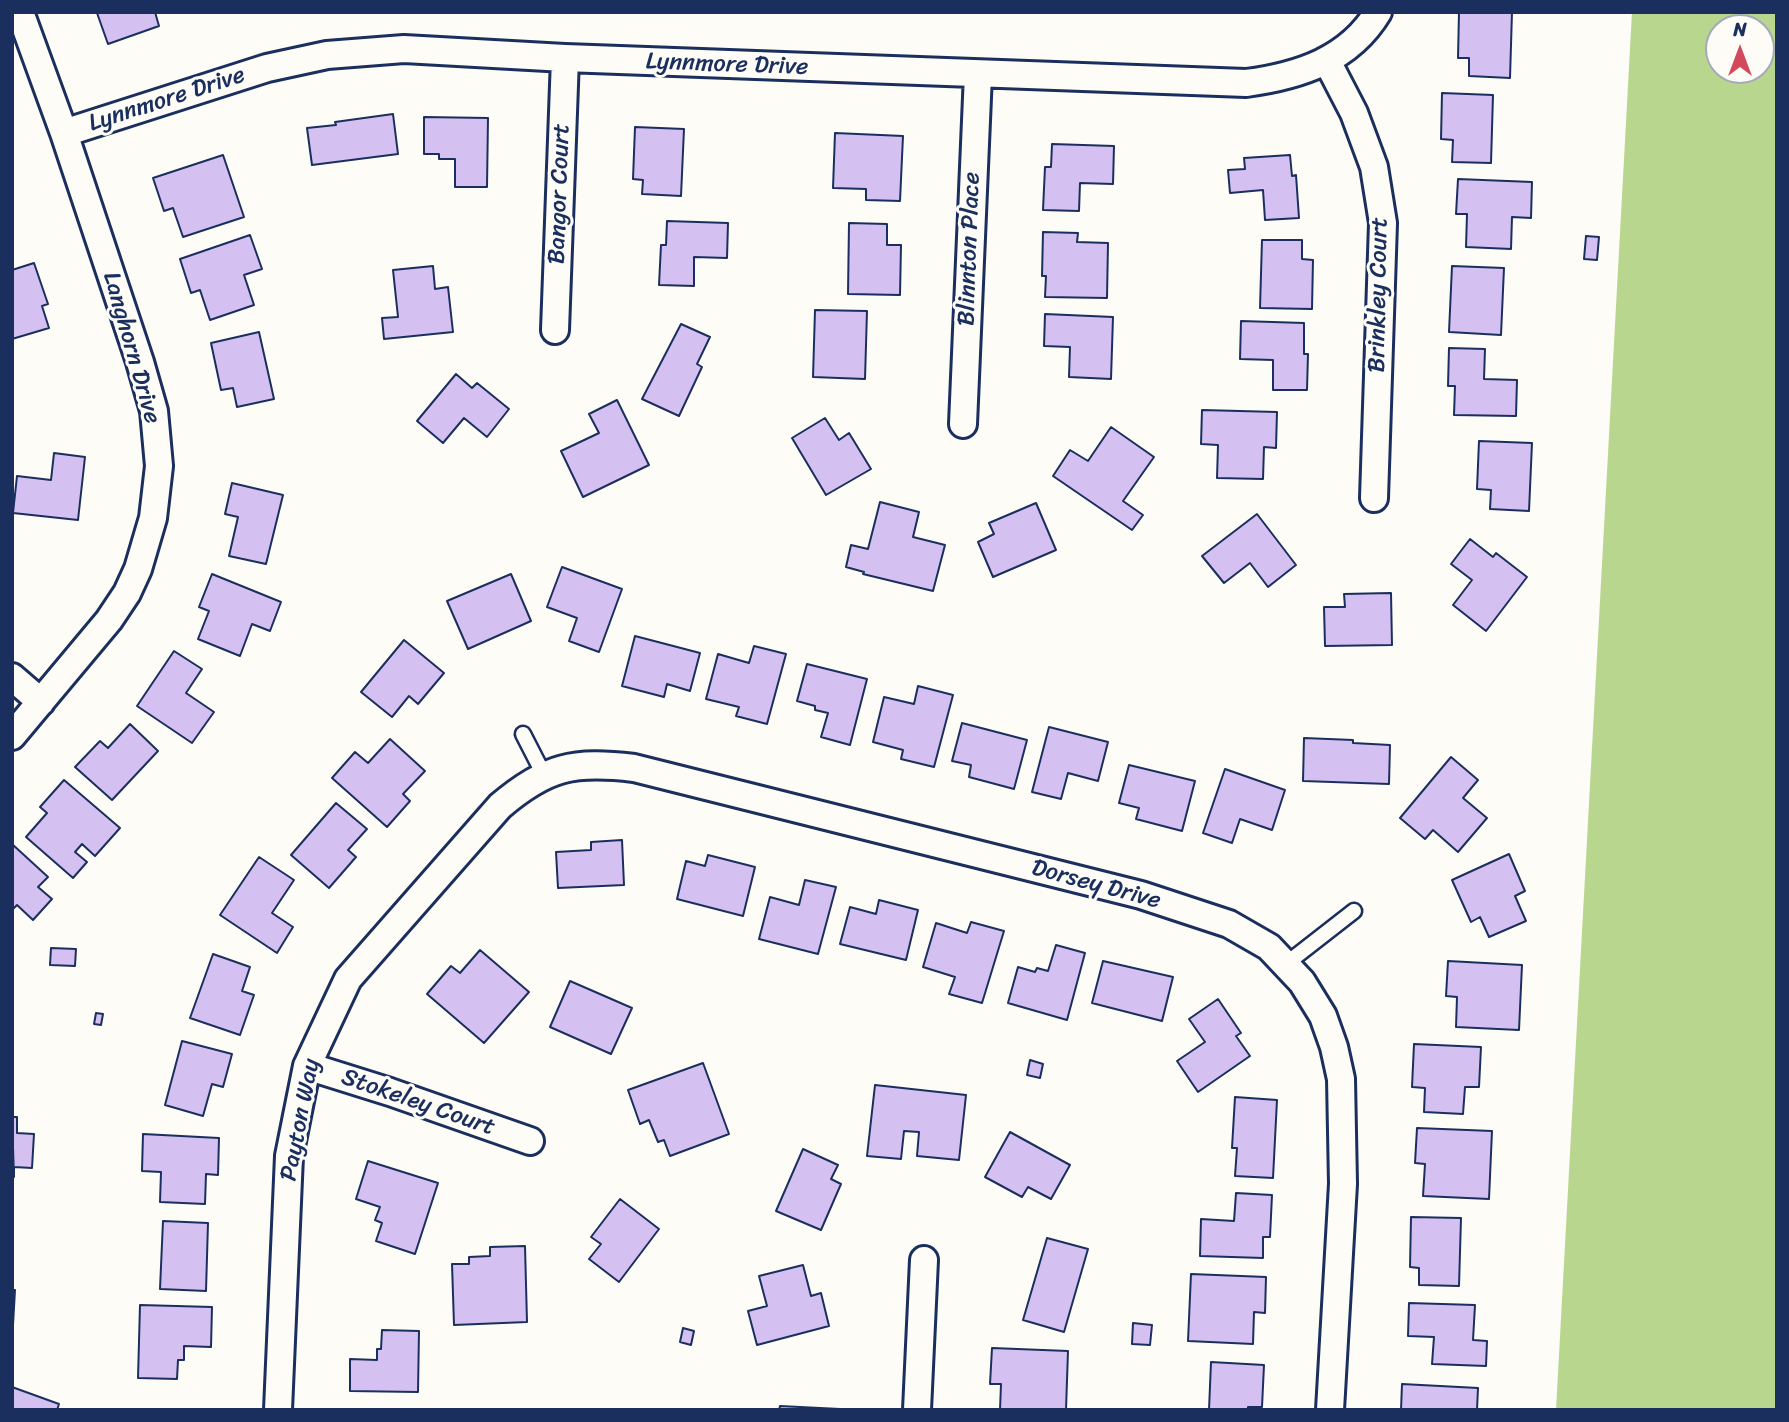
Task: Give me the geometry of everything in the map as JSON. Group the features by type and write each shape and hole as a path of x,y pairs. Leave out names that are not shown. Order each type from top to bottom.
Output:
{"street":[{"name":"Langhorn Drive","path":"12,736 109,620 127,593 138,569 153,518 159,466 154,411 144,374 20,12"},
{"name":"Lynnmore Drive","path":"64,134 267,68 327,55 404,48 565,58 1246,83 1275,80 1327,61 1364,33 1378,12"},
{"name":"Bangor Court","path":"555,330 565,58"},
{"name":"Brinkley Court","path":"1327,61 1354,113 1374,167 1383,223 1374,498"},
{"name":"Blinnton Place","path":"963,425 978,74"},
{"path":"12,677 41,702"},
{"name":"Dorsey Drive","path":"470,842 500,806 520,789 544,775 574,765 634,768 1128,892 1229,924 1269,947 1302,982 1323,1016 1341,1079 1343,1184 1330,1410"},
{"name":"Payton Way","path":"278,1410 289,1156 307,1066 348,979 470,842"},
{"name":"Stokeley Court","path":"307,1066 530,1141"},
{"path":"917,1410 924,1260"}],"lane":[{"path":"523,734 544,775"},
{"path":"1286,964 1354,911"}],"green space":[{"path":"1632,12 1777,12 1777,1410 1556,1410"}],"building":[{"path":"155,12 159,26 108,44 97,13"},
{"path":"1459,12 1512,12 1510,78 1469,76 1469,58 1458,58"},
{"path":"1442,93 1493,95 1491,163 1452,162 1453,140 1441,139"},
{"path":"393,114 398,154 312,165 307,128"},
{"path":"424,117 488,118 487,187 455,187 455,159 439,159 439,154 424,154"},
{"path":"635,127 684,129 681,196 642,194 643,180 633,179"},
{"path":"835,133 903,136 900,201 866,200 866,189 833,188"},
{"path":"1052,144 1114,146 1113,184 1080,183 1079,211 1043,210 1045,167 1051,167"},
{"path":"223,155 244,217 183,237 173,208 164,211 153,178"},
{"path":"1290,155 1292,176 1296,175 1299,218 1265,220 1263,190 1230,193 1228,170 1245,169 1244,158"},
{"path":"1458,179 1532,182 1531,218 1512,217 1511,249 1466,247 1467,214 1456,214"},
{"path":"667,221 728,223 727,258 694,257 694,286 659,285 661,245 666,245"},
{"path":"849,223 887,224 887,245 901,245 900,295 848,294"},
{"path":"1043,232 1078,233 1077,242 1108,243 1107,298 1045,297 1046,276 1042,276"},
{"path":"250,235 262,269 244,275 254,305 210,320 200,290 191,293 180,259"},
{"path":"1586,236 1599,237 1597,260 1584,259"},
{"path":"1262,240 1302,240 1302,259 1313,260 1312,309 1260,308"},
{"path":"34,263 48,304 42,306 49,328 12,339 12,270"},
{"path":"433,266 435,289 448,287 453,332 384,339 382,318 398,317 393,270"},
{"path":"1452,266 1504,268 1501,335 1449,332"},
{"path":"815,310 867,311 865,379 813,377"},
{"path":"1045,314 1113,317 1111,379 1069,377 1070,347 1044,346"},
{"path":"1241,321 1304,323 1304,354 1308,354 1307,390 1273,390 1273,360 1240,359"},
{"path":"681,324 710,337 697,364 702,367 679,416 642,399"},
{"path":"259,332 274,399 237,407 233,388 221,390 211,343"},
{"path":"1449,348 1485,349 1484,379 1517,380 1516,416 1454,415 1455,386 1448,386"},
{"path":"456,374 472,388 477,383 509,409 487,437 464,418 443,443 417,421"},
{"path":"617,400 649,465 583,497 561,451 599,433 589,414"},
{"path":"1202,410 1277,412 1276,448 1264,447 1263,479 1217,478 1218,445 1201,444"},
{"path":"825,418 839,440 849,433 871,469 826,495 792,438"},
{"path":"1111,427 1154,457 1123,501 1143,515 1132,530 1053,476 1070,450 1088,461"},
{"path":"1479,441 1532,443 1529,511 1490,509 1491,490 1477,489"},
{"path":"54,453 85,457 78,520 13,513 17,476 51,480"},
{"path":"232,483 283,495 266,564 229,556 238,517 225,514"},
{"path":"880,502 919,512 913,537 945,545 933,591 863,574 864,572 846,567 851,545 868,549"},
{"path":"1036,503 1056,550 993,577 978,542 994,534 989,523"},
{"path":"1257,514 1296,565 1268,587 1250,563 1224,583 1202,556"},
{"path":"1470,539 1493,557 1496,553 1527,577 1486,631 1453,605 1472,580 1451,564"},
{"path":"562,567 622,589 599,652 569,641 577,618 547,607"},
{"path":"212,574 281,602 270,631 252,624 240,656 198,639 209,611 199,607"},
{"path":"511,574 531,621 468,649 447,601"},
{"path":"1391,593 1392,645 1325,646 1324,607 1345,607 1344,594"},
{"path":"635,636 700,653 690,691 667,684 664,697 622,686"},
{"path":"404,640 444,673 418,704 409,696 392,717 361,692"},
{"path":"754,646 786,654 767,724 736,716 739,707 706,699 718,654 749,663"},
{"path":"174,651 202,669 186,693 214,712 192,743 137,706"},
{"path":"807,664 867,679 850,745 821,737 828,713 797,701"},
{"path":"918,686 953,695 934,767 901,759 903,750 873,742 884,697 914,704"},
{"path":"962,723 1027,740 1014,789 969,777 971,765 952,761"},
{"path":"130,724 158,751 112,800 75,767 100,741 108,748"},
{"path":"1049,727 1108,742 1098,781 1068,773 1061,799 1032,792"},
{"path":"1304,738 1390,745 1389,784 1303,781"},
{"path":"390,739 425,771 403,794 410,801 387,827 332,778 355,752 368,763"},
{"path":"1451,757 1478,780 1463,798 1487,818 1458,852 1433,830 1425,839 1400,818"},
{"path":"1129,765 1195,781 1182,831 1136,819 1139,808 1119,803"},
{"path":"1225,769 1285,790 1272,830 1240,819 1232,843 1203,833"},
{"path":"64,780 120,828 95,856 82,844 75,852 87,862 73,878 26,837 47,813 40,807"},
{"path":"336,803 367,829 348,850 356,857 329,888 291,855"},
{"path":"622,840 624,885 558,888 556,852 591,850 591,842"},
{"path":"12,844 48,877 38,887 52,899 33,920 17,905 12,910"},
{"path":"1509,854 1525,891 1515,896 1526,921 1489,937 1480,917 1471,922 1452,880"},
{"path":"708,855 755,867 743,916 677,899 686,861 705,866"},
{"path":"259,857 294,880 272,913 293,927 277,953 220,915"},
{"path":"805,880 836,887 818,954 759,939 770,897 799,905"},
{"path":"879,900 918,910 906,960 840,944 850,907 876,914"},
{"path":"971,922 1004,931 982,1003 949,994 955,977 923,967 936,923 967,933"},
{"path":"1056,945 1085,953 1067,1020 1008,1003 1018,967 1035,972 1037,968 1048,971"},
{"path":"51,948 76,949 75,966 50,965"},
{"path":"480,950 529,992 484,1043 427,994 451,966 460,973"},
{"path":"213,954 250,967 242,991 254,995 240,1035 190,1018"},
{"path":"1103,961 1173,977 1162,1021 1092,1003"},
{"path":"1448,961 1522,965 1519,1030 1456,1027 1457,997 1446,996"},
{"path":"570,981 632,1008 611,1054 550,1027"},
{"path":"1218,999 1241,1033 1236,1036 1250,1056 1198,1092 1177,1061 1205,1042 1189,1019"},
{"path":"96,1013 103,1014 101,1025 94,1024"},
{"path":"182,1041 232,1054 223,1087 212,1084 203,1116 165,1105"},
{"path":"1414,1044 1481,1047 1479,1087 1465,1087 1463,1114 1424,1112 1425,1088 1412,1087"},
{"path":"1030,1060 1043,1064 1040,1078 1027,1075"},
{"path":"703,1063 729,1134 670,1156 664,1140 658,1142 649,1120 640,1124 628,1090"},
{"path":"875,1085 966,1095 959,1160 917,1156 919,1132 904,1131 901,1159 867,1156"},
{"path":"1235,1097 1277,1100 1273,1178 1235,1176 1237,1148 1232,1148"},
{"path":"12,1117 17,1117 17,1133 34,1134 32,1168 14,1167 14,1177"},
{"path":"1417,1128 1492,1131 1489,1199 1423,1196 1425,1164 1415,1163"},
{"path":"1010,1132 1070,1165 1051,1199 1028,1187 1022,1197 985,1177"},
{"path":"143,1134 219,1138 218,1175 206,1174 205,1204 160,1202 161,1172 142,1171"},
{"path":"803,1149 838,1165 831,1179 841,1184 821,1230 776,1211"},
{"path":"368,1161 438,1183 415,1254 376,1241 382,1223 375,1220 380,1207 356,1199"},
{"path":"1236,1193 1272,1195 1270,1237 1263,1237 1263,1258 1200,1256 1201,1219 1234,1221"},
{"path":"620,1199 659,1229 619,1282 589,1259 601,1244 591,1237"},
{"path":"1411,1217 1461,1218 1459,1286 1419,1285 1419,1268 1410,1267"},
{"path":"163,1221 208,1223 206,1291 160,1289"},
{"path":"1047,1238 1088,1249 1064,1332 1023,1320"},
{"path":"525,1246 527,1322 454,1325 452,1264 469,1264 469,1257 490,1256 490,1247"},
{"path":"803,1265 811,1296 821,1293 829,1326 757,1345 748,1311 767,1306 759,1276"},
{"path":"1191,1274 1266,1277 1265,1313 1254,1312 1253,1344 1188,1341"},
{"path":"12,1290 15,1290 13,1325 12,1324"},
{"path":"1409,1303 1475,1305 1473,1340 1487,1341 1486,1366 1432,1364 1434,1337 1408,1336"},
{"path":"140,1305 212,1307 211,1347 184,1346 184,1360 178,1360 177,1379 138,1378"},
{"path":"1133,1323 1152,1325 1150,1345 1132,1344"},
{"path":"683,1328 694,1331 691,1345 680,1342"},
{"path":"382,1330 419,1331 418,1392 350,1391 350,1359 377,1360 377,1349 381,1349"},
{"path":"992,1348 1068,1351 1066,1410 1000,1410 1001,1384 990,1384"},
{"path":"1211,1362 1264,1365 1262,1407 1248,1407 1248,1410 1209,1410"},
{"path":"1402,1384 1478,1388 1477,1410 1401,1410"},
{"path":"12,1387 59,1404 57,1410 12,1410"},
{"path":"780,1406 840,1409 840,1410 779,1410"}]}
